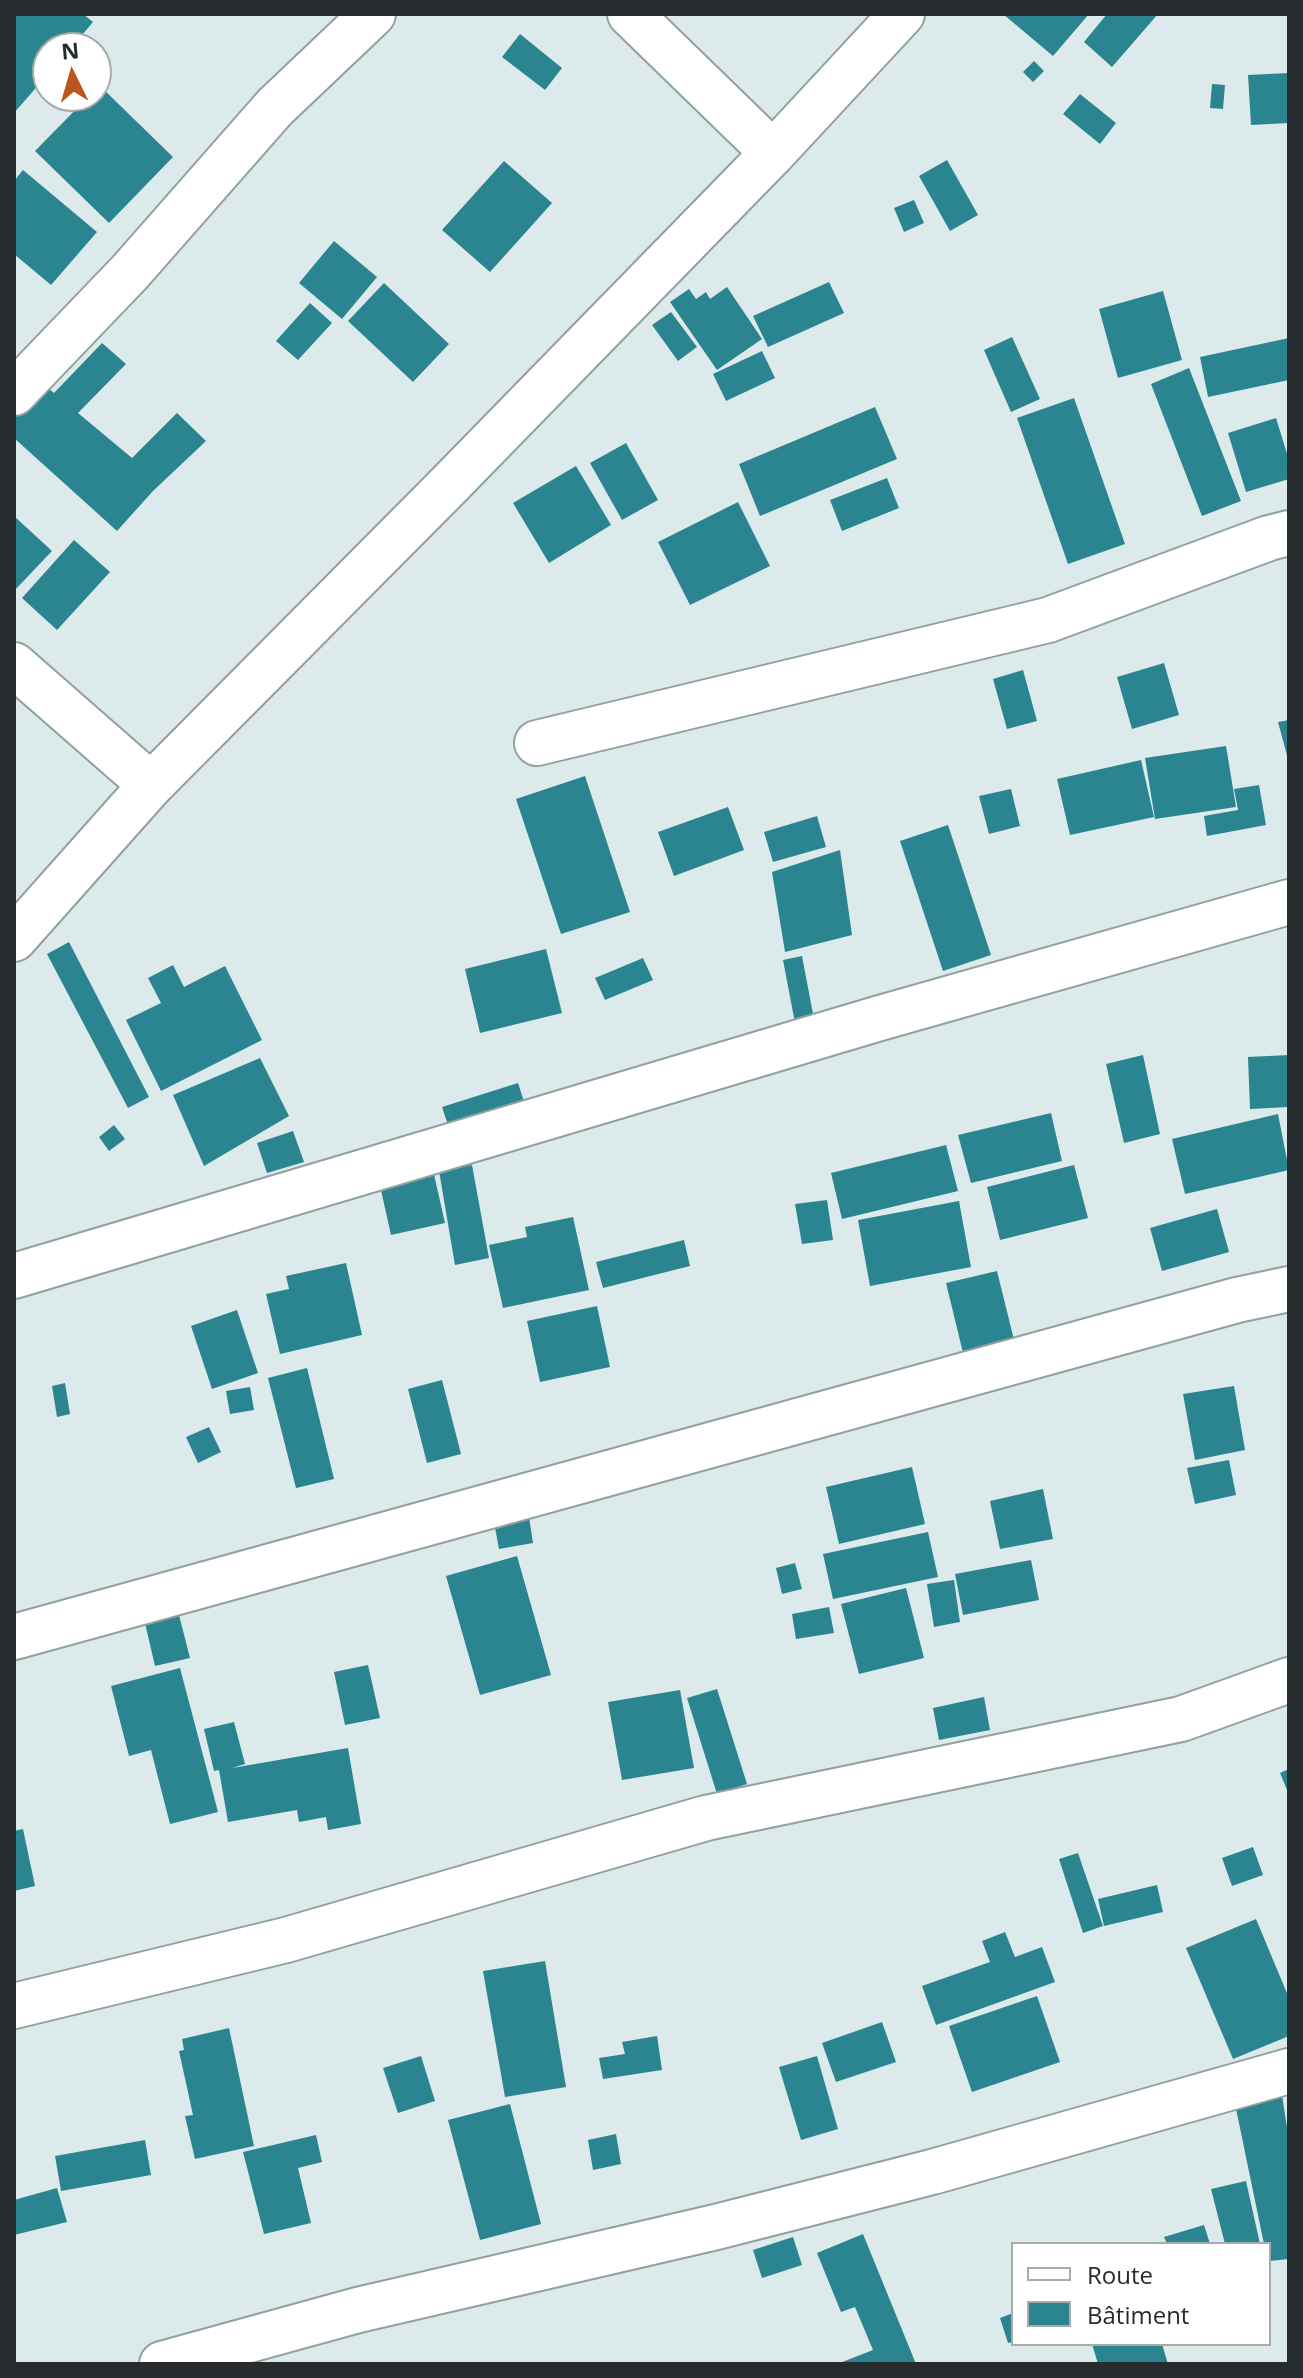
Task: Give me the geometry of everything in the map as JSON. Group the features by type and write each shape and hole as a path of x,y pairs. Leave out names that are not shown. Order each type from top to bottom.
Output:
{"street":[{"path":"14,393 130,272 275,107 373,14"},
{"path":"630,14 773,153"},
{"path":"14,939 151,785 428,507 773,153 902,14"},
{"path":"537,743 1048,620 1289,533"},
{"path":"14,665 151,785"},
{"path":"14,1276 865,1023 1289,902"},
{"path":"14,1637 1237,1300 1289,1289"},
{"path":"14,2006 286,1940 706,1818 1181,1719 1289,1680"},
{"path":"162,2364 358,2310 716,2227 932,2172 1289,2071"}],"building":[{"path":"14,14 83,14 93,22 85,32 32,32 32,92 14,113"},
{"path":"1003,14 1089,14 1053,56"},
{"path":"1107,14 1158,14 1112,67 1084,42"},
{"path":"520,34 562,68 545,90 502,57"},
{"path":"1034,61 1044,71 1033,82 1023,72"},
{"path":"1289,73 1289,123 1251,125 1248,75"},
{"path":"1212,84 1225,85 1223,109 1210,108"},
{"path":"1080,94 1116,123 1100,144 1063,114"},
{"path":"112,98 173,157 109,223 35,151 73,112 112,112"},
{"path":"947,160 978,215 950,231 919,176"},
{"path":"504,161 552,203 490,272 442,230"},
{"path":"23,170 97,232 51,285 14,254 14,181"},
{"path":"914,200 924,223 904,232 894,208"},
{"path":"334,241 377,277 342,319 299,283"},
{"path":"829,282 844,313 768,347 753,316"},
{"path":"384,283 449,344 413,382 348,321"},
{"path":"727,287 762,339 717,370 670,302 689,289 696,299 706,292 710,299"},
{"path":"1163,291 1182,360 1118,378 1099,309"},
{"path":"310,303 332,323 298,360 276,341"},
{"path":"671,312 697,347 678,361 652,325"},
{"path":"1012,337 1040,399 1011,412 984,350"},
{"path":"1289,338 1289,380 1208,397 1200,357"},
{"path":"102,343 126,364 78,413 132,458 177,413 206,441 153,491 117,531 14,438 14,415 41,382 54,393"},
{"path":"762,351 775,378 726,401 713,374"},
{"path":"1189,368 1241,501 1202,516 1151,384"},
{"path":"1074,398 1125,544 1068,564 1017,418"},
{"path":"875,407 897,459 760,516 739,464"},
{"path":"1276,418 1289,460 1289,479 1246,492 1228,433"},
{"path":"626,443 658,500 622,520 590,463"},
{"path":"576,466 611,525 549,563 513,503"},
{"path":"887,478 899,508 842,531 830,500"},
{"path":"738,502 770,566 690,605 658,542"},
{"path":"14,516 52,551 14,591"},
{"path":"74,540 110,572 57,630 22,598"},
{"path":"1164,663 1179,715 1132,729 1117,677"},
{"path":"1023,670 1037,721 1007,729 993,679"},
{"path":"1289,720 1289,759 1288,759 1278,722"},
{"path":"1226,746 1236,807 1155,819 1145,758"},
{"path":"1141,760 1154,817 1070,835 1057,779"},
{"path":"585,776 630,912 561,934 516,799"},
{"path":"1259,785 1266,825 1207,836 1204,816 1238,810 1234,789"},
{"path":"1011,789 1020,826 989,834 979,796"},
{"path":"728,807 744,850 674,876 658,832"},
{"path":"817,816 826,847 773,862 764,832"},
{"path":"948,825 991,955 943,971 900,841"},
{"path":"840,850 852,935 785,952 772,872"},
{"path":"69,942 149,1097 128,1108 47,954"},
{"path":"546,949 562,1013 480,1033 465,969"},
{"path":"802,956 814,1019 795,1023 783,960"},
{"path":"643,958 653,980 605,1000 595,978"},
{"path":"173,965 184,987 225,966 262,1040 161,1091 126,1020 161,1003 148,978"},
{"path":"1143,1055 1160,1134 1124,1143 1106,1064"},
{"path":"1289,1055 1289,1107 1250,1109 1248,1057"},
{"path":"260,1058 289,1116 204,1166 173,1095"},
{"path":"518,1083 528,1114 452,1137 442,1107"},
{"path":"1051,1113 1062,1161 971,1183 958,1135"},
{"path":"1278,1114 1289,1170 1185,1194 1172,1139"},
{"path":"114,1125 125,1139 109,1151 99,1137"},
{"path":"293,1131 304,1162 267,1173 257,1143"},
{"path":"946,1145 958,1191 842,1219 831,1173"},
{"path":"472,1165 489,1258 455,1265 439,1171"},
{"path":"1074,1165 1088,1218 1000,1240 987,1187"},
{"path":"433,1170 445,1223 391,1235 379,1181"},
{"path":"827,1200 833,1240 802,1244 795,1204"},
{"path":"959,1201 971,1267 870,1286 858,1220"},
{"path":"1217,1209 1229,1252 1162,1271 1150,1228"},
{"path":"573,1217 589,1290 503,1308 489,1245 527,1237 525,1227"},
{"path":"684,1240 690,1266 603,1288 596,1262"},
{"path":"346,1263 362,1335 280,1354 266,1294 289,1289 286,1276"},
{"path":"997,1271 1016,1348 965,1361 946,1283"},
{"path":"597,1306 610,1367 540,1382 527,1321"},
{"path":"237,1310 258,1373 212,1389 191,1326"},
{"path":"307,1368 334,1479 296,1488 268,1378"},
{"path":"442,1380 461,1454 427,1463 408,1389"},
{"path":"65,1383 70,1414 57,1417 52,1386"},
{"path":"1234,1386 1245,1450 1195,1460 1183,1394"},
{"path":"250,1387 254,1410 230,1414 226,1391"},
{"path":"209,1427 221,1452 198,1463 186,1437"},
{"path":"1229,1460 1236,1495 1195,1504 1187,1468"},
{"path":"912,1467 925,1524 839,1544 826,1487"},
{"path":"1043,1489 1053,1539 1000,1549 990,1501"},
{"path":"529,1517 533,1543 499,1549 494,1522"},
{"path":"928,1532 938,1577 833,1599 823,1554"},
{"path":"517,1556 551,1675 480,1695 446,1576"},
{"path":"1031,1560 1039,1600 963,1615 955,1574"},
{"path":"795,1563 802,1589 782,1594 776,1568"},
{"path":"954,1580 960,1622 934,1627 927,1584"},
{"path":"906,1588 924,1658 859,1674 841,1604"},
{"path":"829,1607 834,1633 796,1639 792,1614"},
{"path":"179,1615 190,1658 155,1666 145,1623"},
{"path":"368,1665 380,1718 345,1725 334,1672"},
{"path":"180,1668 218,1812 170,1824 151,1750 129,1756 111,1686"},
{"path":"717,1689 747,1784 717,1794 687,1698"},
{"path":"680,1690 694,1768 622,1780 608,1702"},
{"path":"984,1697 990,1730 939,1740 933,1708"},
{"path":"234,1722 245,1764 232,1768 348,1748 361,1824 328,1830 326,1817 299,1822 297,1810 228,1822 219,1770 214,1771 204,1729"},
{"path":"1289,1769 1289,1795 1280,1773"},
{"path":"23,1829 35,1886 14,1891 14,1831"},
{"path":"1253,1847 1263,1875 1232,1886 1222,1858"},
{"path":"1078,1853 1103,1926 1083,1933 1059,1859"},
{"path":"1157,1885 1163,1912 1104,1926 1098,1899"},
{"path":"1256,1919 1289,1998 1289,2036 1233,2059 1186,1948"},
{"path":"1005,1932 1015,1957 1042,1947 1055,1982 936,2025 922,1986 990,1962 982,1941"},
{"path":"545,1961 566,2087 505,2097 483,1971"},
{"path":"1037,1996 1060,2062 972,2092 949,2026"},
{"path":"882,2022 896,2062 836,2082 822,2043"},
{"path":"229,2028 254,2146 195,2159 185,2116 193,2115 179,2051 184,2050 182,2039"},
{"path":"657,2036 662,2070 603,2079 599,2058 625,2054 622,2042"},
{"path":"421,2056 435,2101 398,2113 383,2068"},
{"path":"817,2056 838,2129 801,2140 779,2067"},
{"path":"1282,2095 1289,2140 1289,2259 1271,2261 1271,2242 1264,2242 1234,2099"},
{"path":"510,2104 541,2224 480,2240 448,2120"},
{"path":"616,2134 621,2164 593,2170 588,2140"},
{"path":"316,2135 322,2162 298,2168 311,2223 264,2234 243,2152"},
{"path":"145,2140 151,2175 61,2191 55,2156"},
{"path":"1246,2181 1260,2242 1224,2242 1211,2189"},
{"path":"57,2188 67,2222 14,2235 14,2200"},
{"path":"1204,2225 1209,2242 1166,2242 1164,2237"},
{"path":"863,2234 916,2364 837,2364 873,2350 855,2307 841,2312 817,2253"},
{"path":"793,2237 802,2265 762,2278 753,2250"},
{"path":"1011,2314 1011,2342 1008,2343 1000,2318"},
{"path":"1093,2346 1163,2346 1168,2364 1098,2364"}]}
